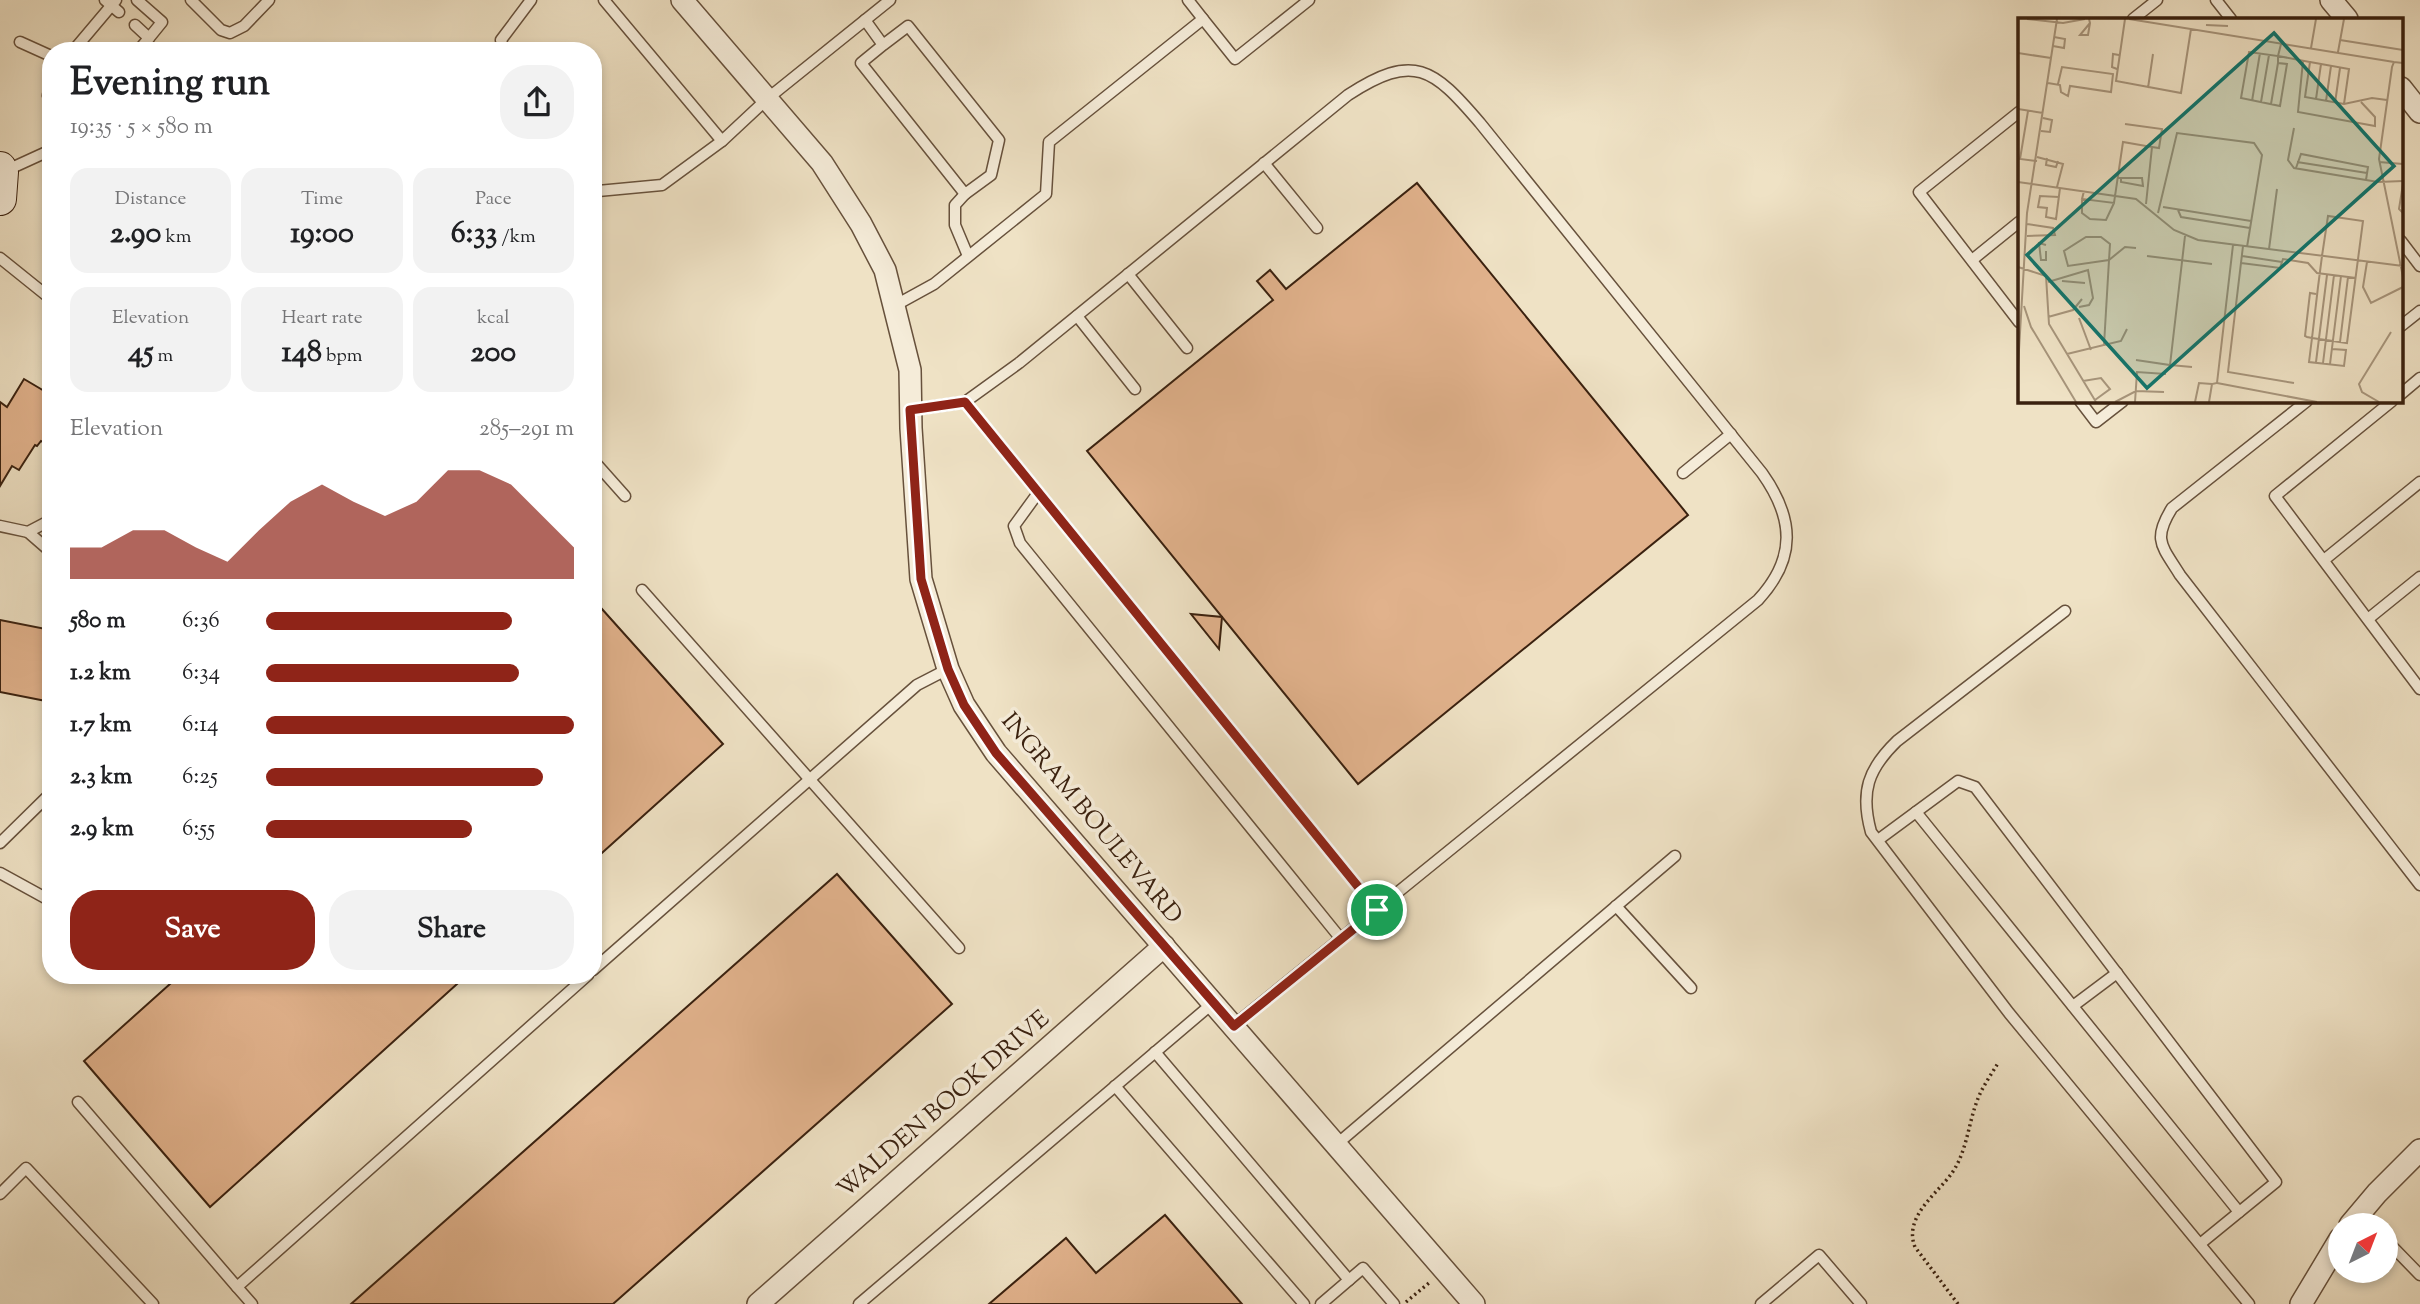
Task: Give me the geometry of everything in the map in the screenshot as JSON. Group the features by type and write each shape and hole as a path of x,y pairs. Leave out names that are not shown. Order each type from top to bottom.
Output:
{"street":[{"name":"INGRAM BOULEVARD","path":"682,0 822,163 861,224 885,270 910,370 910,410 921,579 948,669 964,705 996,753 1474,1304"},
{"path":"2331,0 2346,18"},
{"path":"2402,90 2419,112"},
{"name":"WALDEN BOOK DRIVE","path":"758,1304 1164,946"},
{"path":"2362,1213 2376,1193 2420,1150"},
{"path":"2301,1304 2328,1259"}],"lane":[{"path":"137,0 162,22 146,42"},
{"path":"191,0 221,30 230,33 244,26 269,0"},
{"path":"502,42 531,0"},
{"path":"604,0 722,141"},
{"path":"602,191 662,185 722,141 767,99 890,0"},
{"path":"1188,0 1235,59 1309,0"},
{"path":"2134,18 2157,0"},
{"path":"2216,0 2230,18"},
{"path":"85,42 97,30 113,4"},
{"path":"894,306 934,284 1046,194 1049,142 1203,19"},
{"path":"864,20 883,45"},
{"path":"135,25 149,38"},
{"path":"965,194 861,63 908,26 999,140 991,174 955,205 955,225 968,256"},
{"path":"20,42 42,52"},
{"path":"910,410 965,402 1019,363 1348,95 1384,74 1410,69 1423,72 1448,88 1480,123 1771,485 1785,513 1787,527 1785,554 1769,589 1234,1026"},
{"path":"2017,314 1919,192 2018,113"},
{"path":"1,180 42,155"},
{"path":"1264,163 1317,228"},
{"path":"1972,260 2018,223"},
{"path":"2402,242 2420,266"},
{"path":"0,258 42,292"},
{"path":"1128,274 1186,348"},
{"path":"2402,325 2420,311"},
{"path":"1077,316 1135,389"},
{"path":"2402,393 2420,378"},
{"path":"965,402 1377,910"},
{"path":"2081,402 2096,422 2122,402"},
{"path":"2306,402 2172,508 2161,526 2162,545 2180,575 2420,885"},
{"path":"2391,402 2275,496 2420,689"},
{"path":"1683,473 1731,434"},
{"path":"602,470 625,496"},
{"path":"2323,560 2420,482"},
{"path":"1038,493 1014,526 1020,543 1341,939"},
{"path":"28,532 42,525"},
{"path":"0,526 28,532 42,544"},
{"path":"2368,619 2420,577"},
{"path":"642,590 959,948"},
{"path":"2066,611 1897,741 1879,758 1868,782 1866,812 1871,832 2009,1013 2249,1304"},
{"path":"2411,676 2420,668"},
{"path":"602,962 918,685 948,669"},
{"path":"1878,840 1958,781 1975,787 2276,1182 2200,1244"},
{"path":"0,844 42,802"},
{"path":"1916,812 2239,1212"},
{"path":"1337,1144 1675,856"},
{"path":"0,873 42,896"},
{"path":"1616,906 1691,988"},
{"path":"2073,1006 2117,974"},
{"path":"237,1287 578,984"},
{"path":"859,1304 1213,1003"},
{"path":"1154,1052 1349,1280"},
{"path":"1115,1086 1304,1304"},
{"path":"78,1102 253,1304"},
{"path":"0,1194 26,1168 153,1304"},
{"path":"2398,1252 2420,1275"},
{"path":"1761,1304 1819,1255 1861,1304"},
{"path":"1321,1304 1363,1268 1394,1304"}],"path":[{"path":"1958,1304 1915,1247 1912,1236 1919,1213 1961,1157 1977,1100 1998,1063"},
{"path":"1407,1301 1429,1283"}],"building":[{"path":"1417,183 1688,515 1358,784 1087,451 1273,300 1257,281 1270,270 1286,289"},
{"path":"24,379 42,390 42,442 35,445 19,470 12,466 0,486 0,402 7,407"},
{"path":"602,609 723,744 602,853"},
{"path":"1191,614 1222,617 1219,649"},
{"path":"0,620 42,628 42,700 0,692"},
{"path":"837,874 952,1004 613,1304 351,1304"},
{"path":"170,984 457,984 210,1207 84,1061"},
{"path":"1165,1215 1242,1304 989,1304 1066,1238 1096,1273"}],"route":[{"path":"965,402 1377,910 1234,1026 996,753 964,705 944,659 921,579 910,410 965,402"}]}
